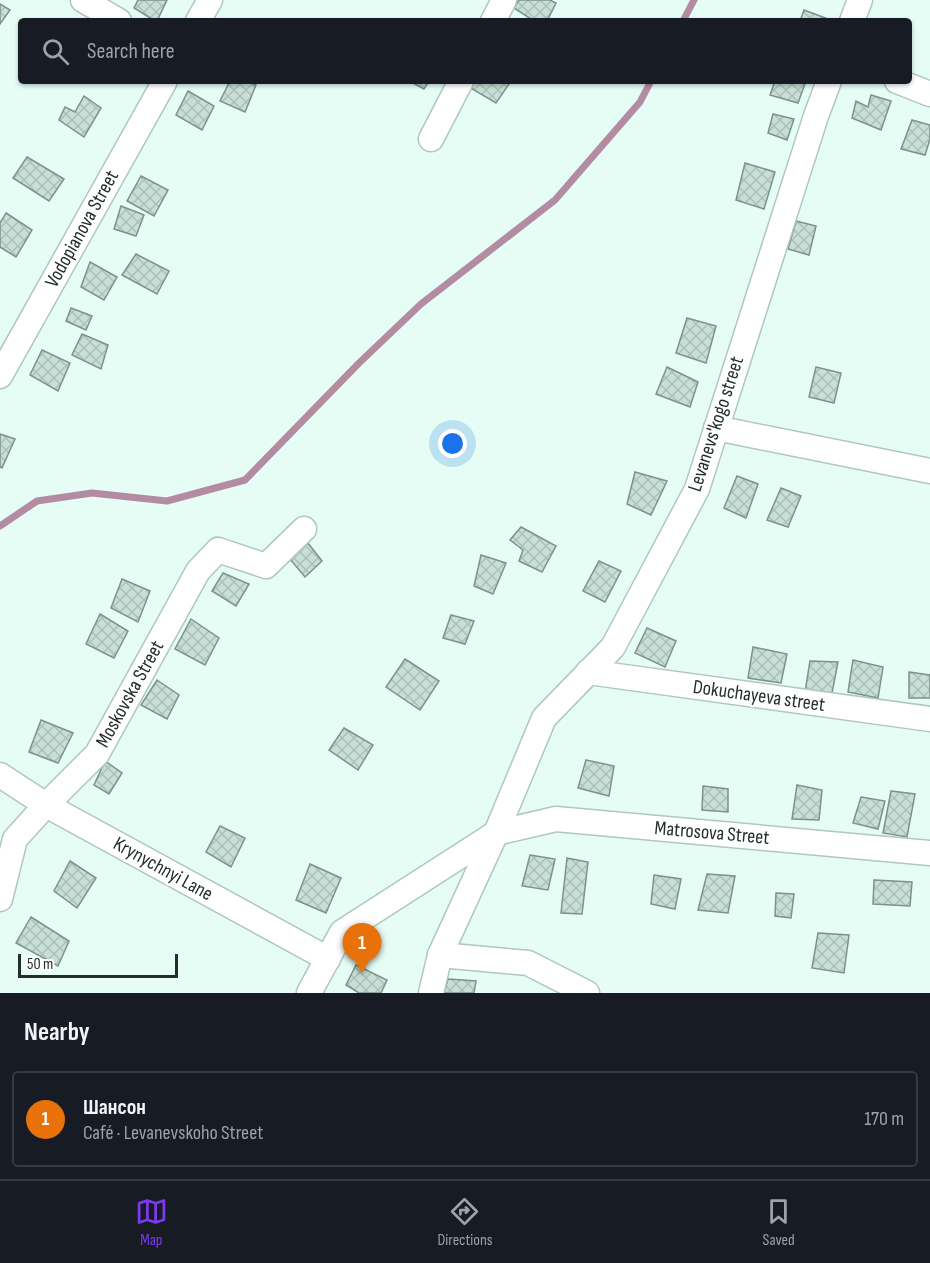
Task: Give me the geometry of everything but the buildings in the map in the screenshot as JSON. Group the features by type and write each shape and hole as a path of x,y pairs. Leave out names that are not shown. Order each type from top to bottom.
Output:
{"street":[{"path":"83,0 114,18"},
{"path":"200,18 210,0"},
{"path":"495,18 504,0"},
{"path":"853,18 860,0"},
{"name":"Vodopianova Street","path":"0,376 163,84"},
{"path":"431,138 459,84"},
{"name":"Levanevs'kogo street","path":"431,993 440,955 496,832 544,718 613,646 697,489 828,84"},
{"path":"905,84 930,94"},
{"path":"716,428 930,471"},
{"name":"Moskovska Street","path":"0,899 15,839 97,754 198,571 219,550 266,566 304,529"},
{"name":"Dokuchayeva street","path":"588,672 930,719"},
{"name":"Krynychnyi Lane","path":"0,775 46,805 327,959"},
{"name":"Matrosova Street","path":"496,832 556,819 930,853"},
{"path":"309,993 342,932 496,832"},
{"path":"440,955 528,963 587,993"}],"waterway":[{"path":"685,18 694,0"},
{"path":"0,526 37,501 92,493 167,501 245,480 359,363 421,304 555,200 640,102 649,84"}],"place":[{"name":"Шансон","path":"362,973"}]}
